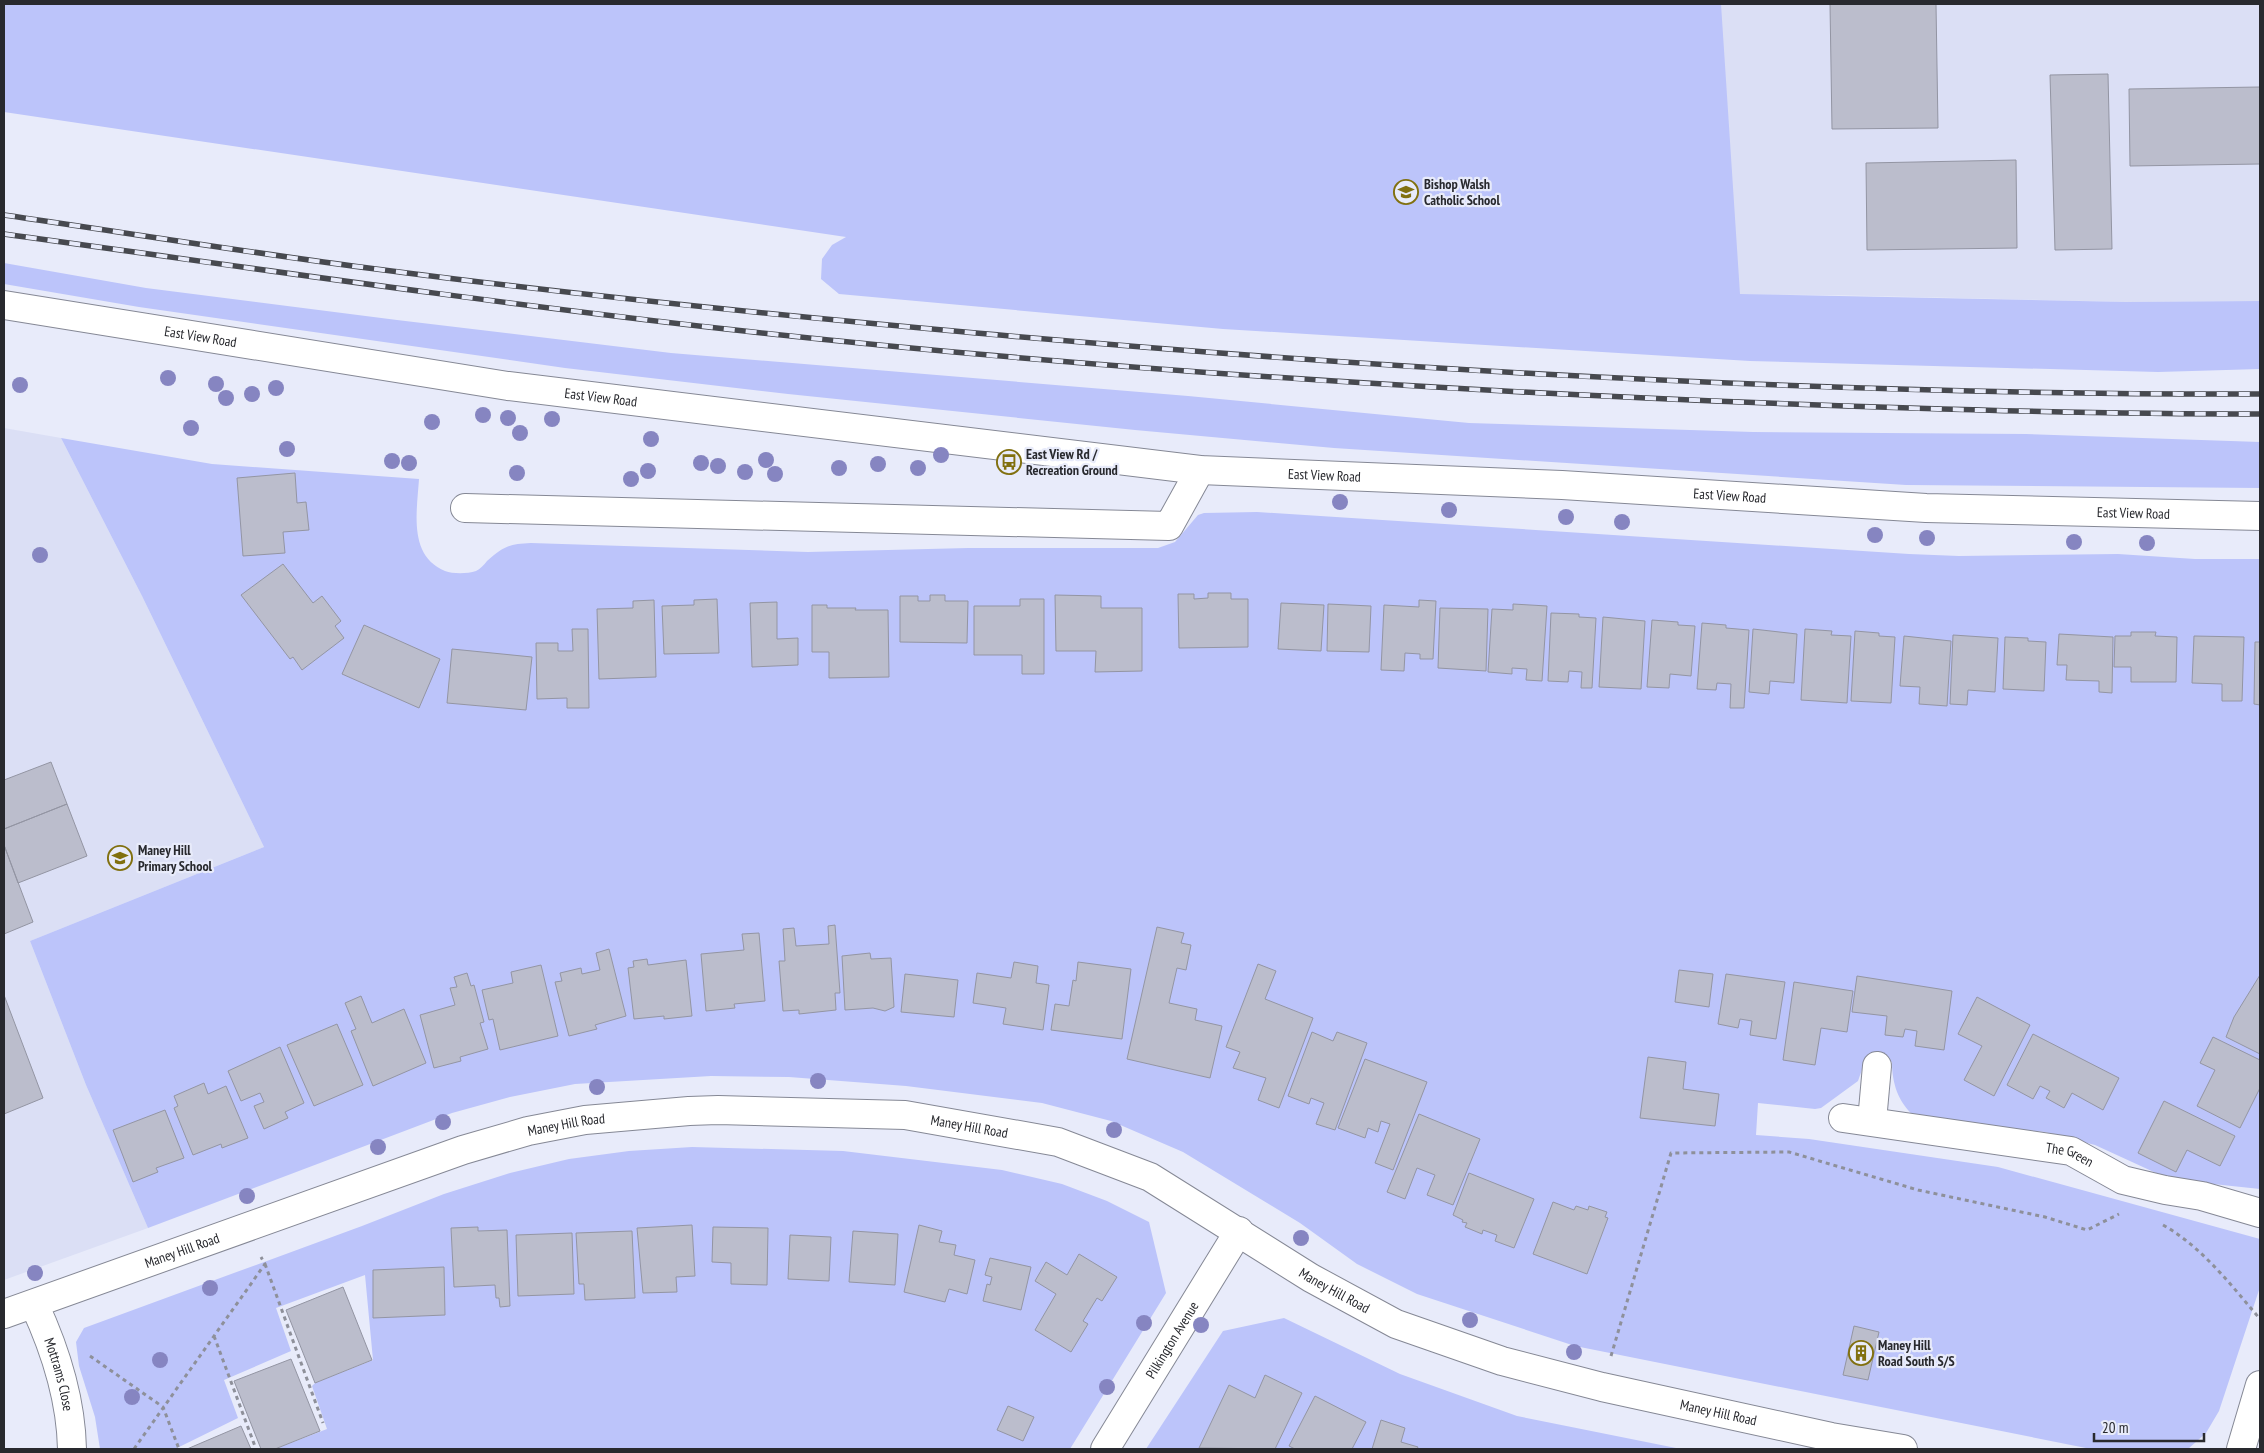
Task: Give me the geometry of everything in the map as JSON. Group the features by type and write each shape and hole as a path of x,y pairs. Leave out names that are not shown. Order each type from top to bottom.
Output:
{"street":[{"name":"East View Road","path":"4,305 508,386 1200,470 1562,485 1926,508 2260,516"},
{"path":"465,508 1168,526 1200,470"},
{"path":"1872,1121 1877,1066"},
{"name":"Maney Hill Road","path":"4,1314 39,1314 244,1228 463,1150 528,1131 585,1120 689,1111 718,1110 905,1115 1058,1142 1150,1177 1239,1231 1311,1278 1396,1324 1502,1361 1602,1387 1831,1437 1903,1449"},
{"name":"The Green","path":"1843,1118 2071,1151 2123,1180 2164,1190 2202,1196 2260,1213"},
{"name":"Pilkington Avenue","path":"1105,1449 1239,1231"},
{"name":"Mottrams Close","path":"39,1314 60,1373 72,1433 72,1449"},
{"path":"2242,1449 2258,1399"}],"path":[{"path":"1602,1387 1671,1153 1789,1152 1918,1190 2045,1217 2087,1230 2121,1213"},
{"path":"2159,1222 2176,1232 2214,1265 2260,1318"},
{"path":"244,1228 264,1264 323,1423"},
{"path":"134,1449 264,1264"},
{"path":"39,1314 163,1408 179,1449"},
{"path":"214,1336 256,1449"}],"shaded area":[{"name":"Bishop Walsh Catholic School","path":"4,4 2260,4 2260,301 2126,302 1830,295 1204,292"},
{"name":"Bishop Walsh Catholic School","path":"4,4 1721,4 1740,294 2126,302 2260,301 2260,369 2158,372 1750,361 1223,329 839,294 821,279 822,259 832,245 846,237 4,112"},
{"path":"4,263 146,288 671,353 1188,396 1469,423 1753,432 2026,434 2260,442 2260,488 1906,485 1334,448 1135,430 788,394 565,368 139,307 4,284"},
{"name":"Maney Hill Primary School","path":"4,428 61,438 142,596 264,847 30,941 86,1085 148,1228 4,1280"},
{"path":"61,438 212,464 419,479 417,531 420,544 425,555 433,564 445,571 456,573 476,571 503,549 512,545 531,543 808,552 968,548 1158,548 1175,542 1198,515 1204,513 1257,512 1909,554 1959,556 2118,554 2195,559 2260,559 2260,1189 2185,1181 2156,1173 2095,1145 2045,1132 1914,1116 1908,1111 1897,1092 1892,1062 1866,1058 1858,1081 1821,1108 1758,1103 1756,1135 1809,1139 1998,1167 2260,1239 2260,1287 2219,1411 2206,1433 2188,1449 2091,1449 1575,1346 1417,1294 1357,1264 1300,1223 1183,1152 1111,1121 1042,1103 906,1086 789,1077 711,1076 575,1084 510,1097 452,1113 148,1228 86,1085 30,941 264,847 142,596"},
{"path":"692,1147 843,1151 1002,1170 1062,1184 1107,1201 1149,1222 1166,1293 1070,1449 275,1449 327,1429 312,1386 315,1383 373,1360 365,1275 276,1308 291,1351 224,1380 238,1418 175,1449 100,1449 95,1417 79,1366 76,1342 84,1328 444,1194 510,1173 569,1159 629,1151"},
{"path":"1284,1318 1400,1374 1517,1416 1681,1449 1146,1449 1223,1331"}],"building":[{"path":"1830,4 1936,4 1938,128 1832,129"},
{"path":"2108,74 2112,249 2055,250 2050,75"},
{"path":"2260,87 2260,164 2130,166 2129,89"},
{"path":"2016,160 2017,248 1867,250 1866,163"},
{"path":"295,473 297,503 306,502 309,530 283,532 285,553 243,556 237,478"},
{"path":"283,564 313,603 322,596 341,621 335,626 344,638 302,670 293,657 290,659 241,595"},
{"path":"1208,593 1231,593 1231,599 1248,599 1248,647 1179,648 1178,594 1194,594 1194,599 1208,598"},
{"path":"930,595 945,595 945,601 968,601 967,643 900,642 900,596 918,596 918,601 930,601"},
{"path":"1055,595 1101,596 1101,608 1142,608 1142,671 1095,672 1096,651 1056,651"},
{"path":"717,599 719,653 664,654 662,606 694,605 694,600"},
{"path":"1020,599 1044,599 1044,674 1022,674 1022,655 974,655 974,606 1020,606"},
{"path":"654,600 656,677 599,679 597,609 633,608 633,601"},
{"path":"1419,600 1436,601 1433,659 1420,659 1420,654 1405,653 1404,671 1381,670 1384,605 1419,607"},
{"path":"777,602 777,639 798,638 798,665 752,667 750,603"},
{"path":"1281,603 1324,605 1321,651 1278,649"},
{"path":"1328,604 1371,606 1369,652 1327,651"},
{"path":"1513,604 1547,606 1542,681 1526,680 1527,669 1512,668 1512,674 1488,672 1492,609 1513,610"},
{"path":"812,605 827,605 827,608 856,608 855,610 888,610 889,677 829,678 829,652 812,652"},
{"path":"1440,608 1488,609 1486,671 1438,668"},
{"path":"1551,613 1579,614 1579,617 1596,618 1592,688 1581,688 1582,672 1569,671 1568,682 1548,681"},
{"path":"1603,617 1645,621 1641,689 1599,687"},
{"path":"1652,620 1678,622 1678,625 1695,626 1691,676 1670,674 1669,688 1647,687"},
{"path":"1702,623 1726,625 1726,628 1749,630 1744,708 1730,708 1731,684 1717,683 1716,690 1697,689"},
{"path":"364,625 440,659 419,708 342,674"},
{"path":"572,629 588,629 589,708 567,708 567,698 537,699 536,643 558,643 558,651 573,651"},
{"path":"1753,629 1797,634 1794,683 1770,681 1769,694 1749,692"},
{"path":"1805,629 1832,631 1831,635 1851,636 1847,703 1801,700"},
{"path":"1855,631 1879,633 1879,636 1895,637 1891,703 1851,701"},
{"path":"2131,632 2156,632 2155,636 2177,637 2176,682 2131,682 2131,667 2114,667 2115,636 2131,636"},
{"path":"2059,634 2113,637 2112,693 2099,692 2099,681 2066,680 2067,665 2057,665"},
{"path":"1953,635 1998,638 1995,692 1968,690 1967,705 1950,704"},
{"path":"1904,636 1951,641 1947,706 1919,704 1920,687 1900,686"},
{"path":"2194,636 2244,637 2242,701 2222,701 2222,684 2192,683"},
{"path":"2005,637 2028,638 2028,641 2046,642 2044,691 2003,689"},
{"path":"2255,642 2260,642 2260,705 2254,704"},
{"path":"452,649 532,657 526,710 447,703"},
{"path":"51,762 67,804 4,829 4,780"},
{"path":"67,804 87,856 18,883 4,845 4,829"},
{"path":"4,845 33,922 4,934"},
{"path":"835,925 840,993 835,993 836,1010 799,1014 799,1010 783,1011 779,961 785,961 783,929 794,928 796,946 829,944 828,926"},
{"path":"1157,927 1184,933 1181,943 1191,945 1186,970 1177,968 1169,1003 1197,1009 1195,1020 1222,1026 1210,1078 1127,1059"},
{"path":"759,933 765,1001 734,1004 735,1008 706,1011 701,954 744,950 742,934"},
{"path":"609,949 626,1016 595,1025 597,1029 569,1036 555,982 562,981 560,973 581,968 582,974 600,970 596,953"},
{"path":"870,953 871,959 891,958 894,1007 885,1011 873,1008 845,1010 842,956"},
{"path":"647,959 648,965 686,960 692,1016 664,1019 664,1016 634,1019 628,968 634,967 633,961"},
{"path":"1014,962 1038,966 1036,983 1049,985 1043,1030 1003,1024 1006,1008 973,1003 977,973 1011,978"},
{"path":"1078,962 1131,969 1122,1039 1051,1030 1055,1004 1069,1006 1073,980 1076,981"},
{"path":"1258,964 1276,971 1265,999 1313,1018 1279,1108 1258,1100 1266,1078 1233,1068 1240,1052 1226,1047"},
{"path":"541,965 558,1036 500,1050 493,1019 489,1020 482,990 513,983 511,972"},
{"path":"1679,970 1713,974 1709,1007 1675,1002"},
{"path":"467,973 471,986 474,985 484,1022 480,1023 488,1049 460,1057 461,1061 434,1068 420,1015 455,1005 450,988 457,987 454,977"},
{"path":"905,974 958,980 954,1017 901,1012"},
{"path":"1726,974 1785,982 1776,1039 1750,1035 1752,1021 1740,1019 1738,1028 1718,1024"},
{"path":"2260,975 2260,1054 2226,1037 2234,1017"},
{"path":"1857,976 1952,991 1944,1050 1915,1046 1917,1031 1905,1029 1903,1037 1885,1035 1887,1016 1852,1012"},
{"path":"1794,982 1853,991 1847,1032 1821,1028 1815,1065 1783,1060"},
{"path":"4,995 43,1098 4,1114"},
{"path":"361,996 372,1023 404,1009 426,1063 373,1086 351,1031 356,1029 345,1003"},
{"path":"1977,997 2030,1025 1994,1096 1964,1080 1982,1046 1958,1034"},
{"path":"337,1024 363,1085 314,1106 287,1045"},
{"path":"1312,1032 1333,1041 1337,1032 1367,1043 1335,1130 1316,1124 1324,1103 1311,1098 1309,1104 1288,1096"},
{"path":"2033,1034 2119,1078 2103,1110 2072,1093 2064,1108 2046,1098 2050,1091 2040,1086 2033,1099 2007,1085"},
{"path":"2213,1037 2260,1060 2260,1088 2240,1128 2197,1106 2215,1070 2200,1063"},
{"path":"280,1047 304,1103 285,1112 288,1118 264,1129 254,1106 264,1102 260,1093 241,1101 228,1071"},
{"path":"1648,1057 1686,1062 1683,1089 1719,1094 1715,1126 1640,1118"},
{"path":"1365,1059 1427,1082 1393,1170 1375,1163 1390,1124 1381,1121 1378,1132 1368,1128 1365,1138 1338,1128"},
{"path":"204,1083 208,1094 226,1086 248,1138 222,1148 221,1144 193,1155 174,1108 178,1106 174,1096"},
{"path":"2164,1101 2235,1136 2220,1166 2187,1150 2176,1172 2138,1153"},
{"path":"165,1110 184,1158 156,1168 158,1172 133,1182 113,1130"},
{"path":"1419,1114 1480,1139 1453,1205 1427,1195 1435,1175 1417,1168 1405,1199 1387,1192"},
{"path":"1469,1173 1534,1199 1514,1248 1495,1241 1497,1235 1483,1230 1482,1234 1465,1227 1467,1223 1462,1222 1463,1220 1453,1215"},
{"path":"1553,1202 1574,1210 1576,1206 1588,1210 1589,1206 1607,1212 1605,1217 1608,1218 1587,1274 1533,1254"},
{"path":"692,1225 695,1276 676,1277 677,1292 643,1293 637,1228"},
{"path":"919,1225 942,1231 939,1242 956,1245 954,1255 975,1260 967,1294 949,1289 945,1302 904,1292"},
{"path":"478,1227 478,1231 507,1230 510,1306 500,1307 499,1298 496,1298 495,1285 454,1287 451,1228"},
{"path":"713,1227 768,1228 767,1285 731,1284 731,1263 712,1262"},
{"path":"632,1231 635,1298 585,1300 584,1284 579,1284 576,1233"},
{"path":"853,1231 898,1234 895,1285 849,1282"},
{"path":"572,1233 574,1294 518,1296 516,1235"},
{"path":"790,1235 831,1237 829,1281 788,1279"},
{"path":"1079,1254 1117,1277 1102,1301 1097,1298 1083,1321 1088,1324 1071,1352 1035,1330 1056,1294 1035,1281 1046,1262 1067,1275"},
{"path":"990,1258 1031,1267 1021,1310 983,1301 987,1284 990,1285 992,1277 985,1275"},
{"path":"444,1267 445,1315 373,1318 373,1270"},
{"path":"343,1287 372,1360 315,1383 286,1310"},
{"name":"Maney Hill Road South S/S","path":"1854,1326 1879,1332 1868,1380 1843,1375"},
{"path":"291,1359 320,1431 275,1449 261,1449 234,1381"},
{"path":"1265,1375 1302,1393 1275,1449 1199,1448 1229,1385 1255,1398"},
{"path":"1315,1396 1366,1422 1352,1449 1295,1449 1289,1446"},
{"path":"1008,1406 1034,1417 1023,1441 997,1430"},
{"path":"1381,1420 1405,1428 1401,1442 1418,1447 1417,1449 1372,1449"},
{"path":"241,1426 251,1449 187,1449"}],"railway":[{"path":"4,215 329,263 525,287 825,319 1136,347 1457,369 1778,385 1938,390 2260,394"},
{"path":"4,234 636,319 841,341 1071,362 1301,379 1646,398 2106,413 2260,414"}],"place":[{"name":"Bishop Walsh Catholic School","path":"1406,192"},
{"name":"East View Rd / Recreation Ground","path":"1009,462"},
{"name":"Maney Hill Primary School","path":"120,858"},
{"name":"Maney Hill Road South S/S","path":"1861,1353"}]}
